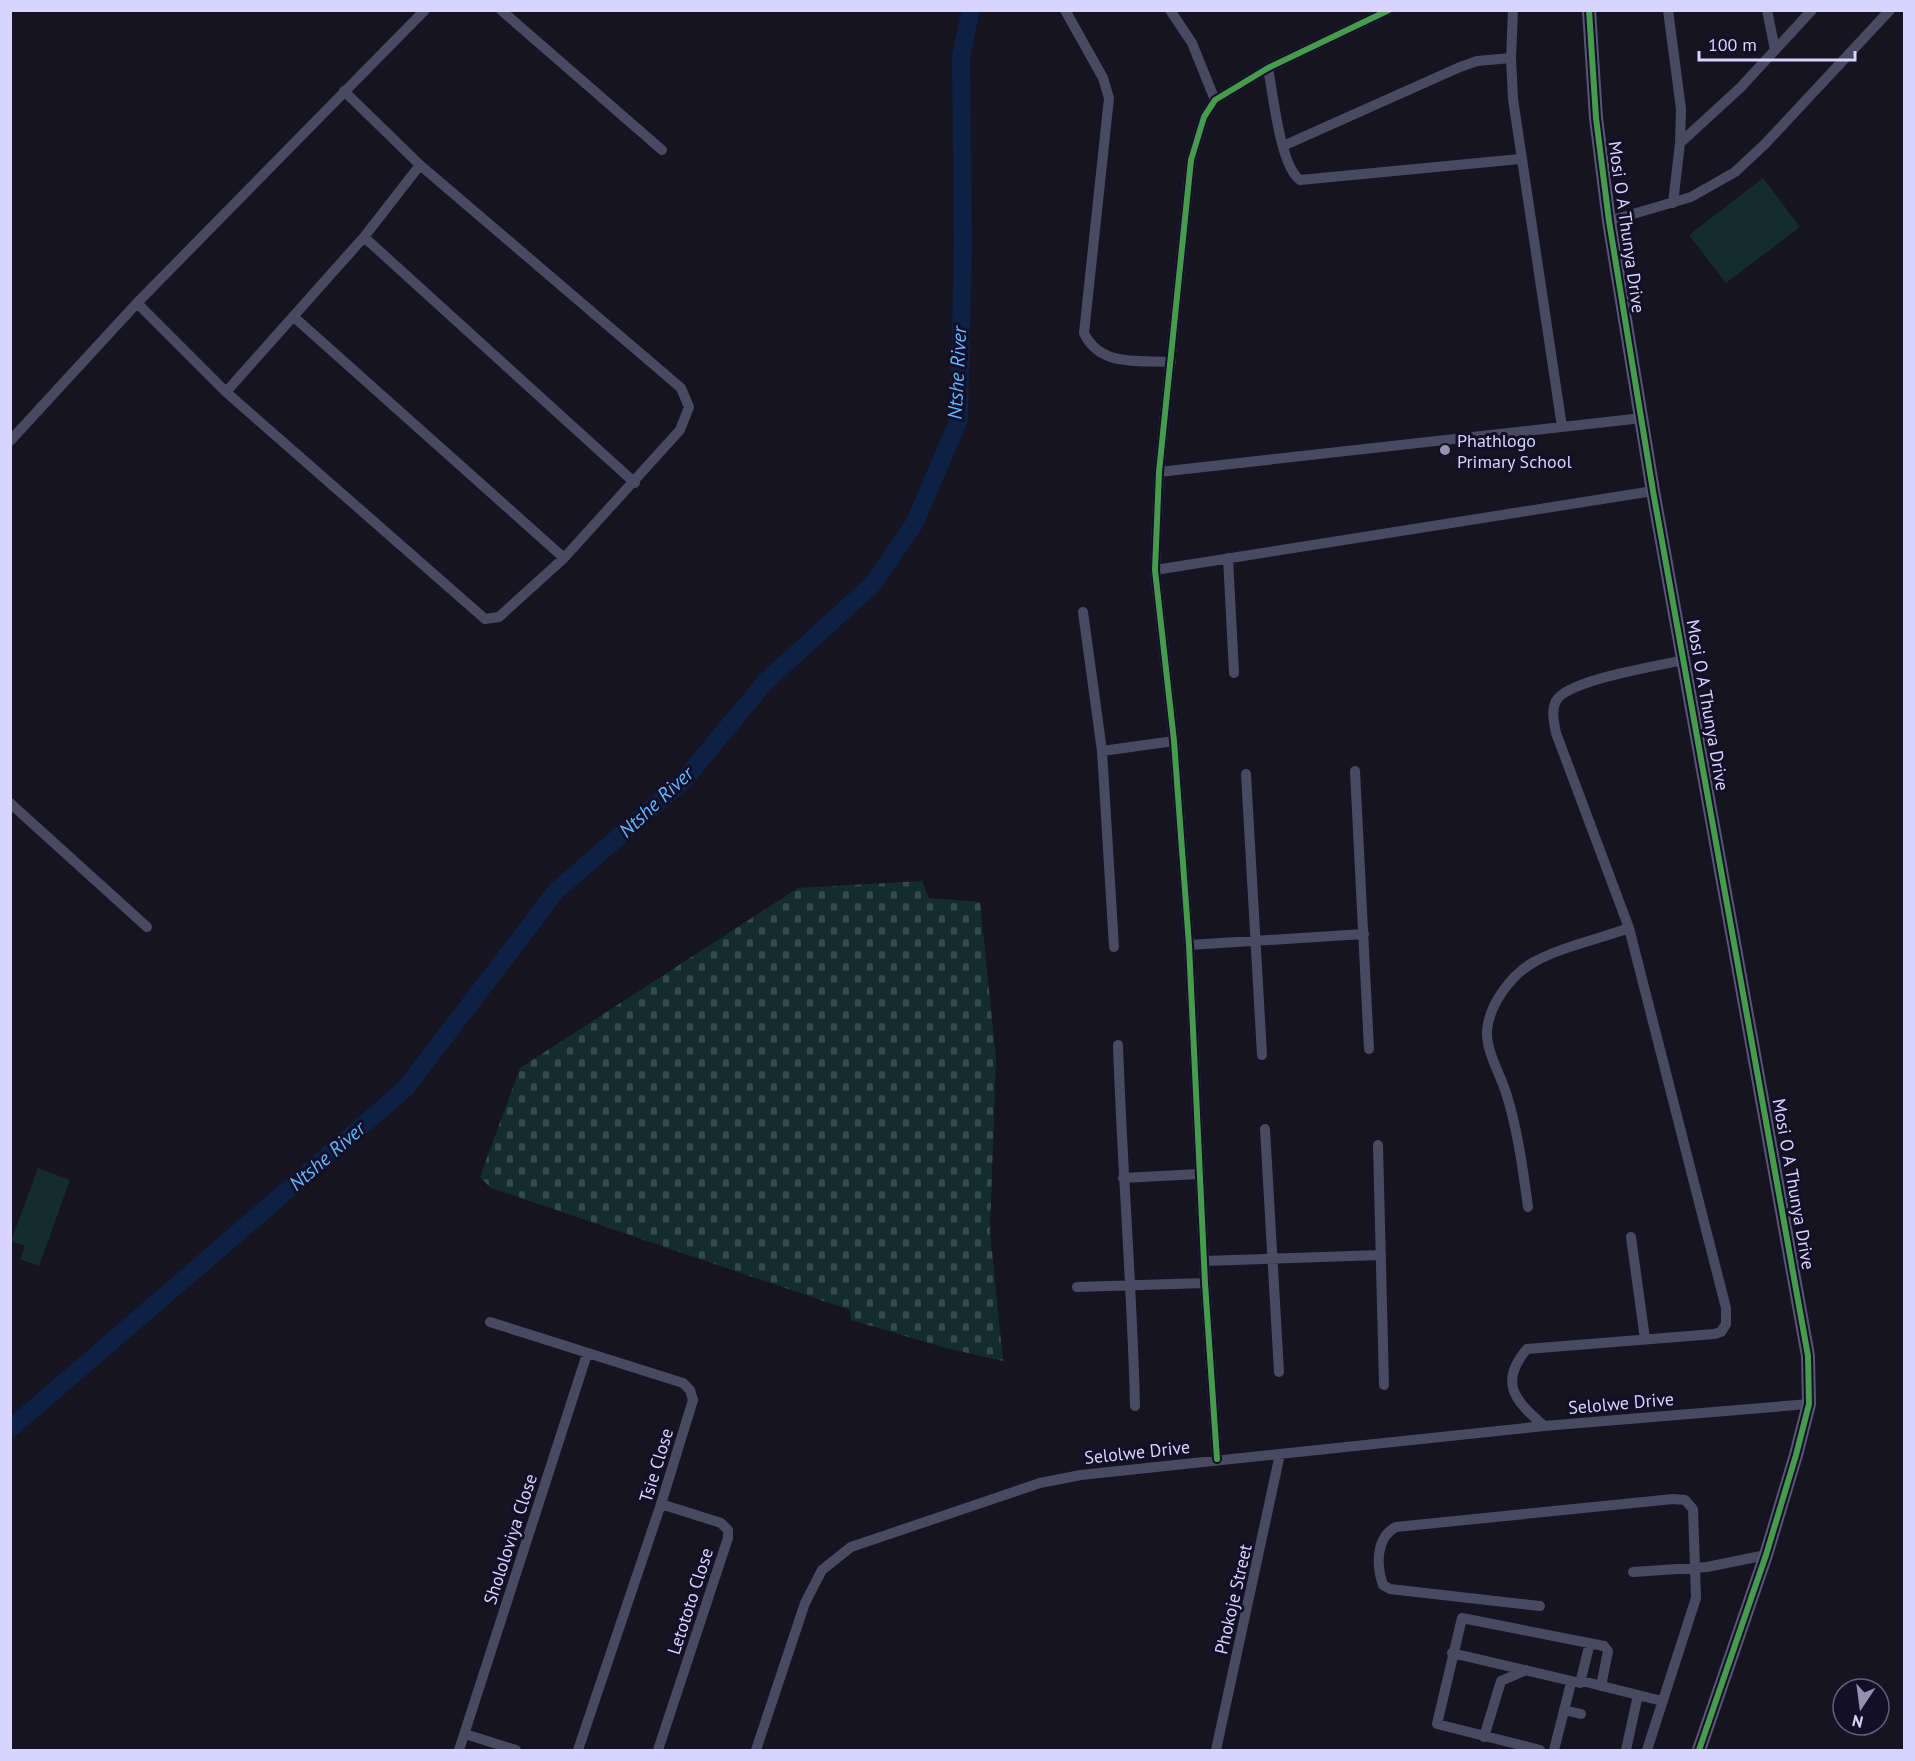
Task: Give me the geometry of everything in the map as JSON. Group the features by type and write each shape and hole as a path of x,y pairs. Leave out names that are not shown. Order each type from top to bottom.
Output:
{"street":[{"path":"10,441 137,303 425,10"},
{"path":"501,10 662,150"},
{"path":"1065,10 1103,78 1109,98 1084,333 1092,347 1104,356 1171,362"},
{"path":"1170,10 1192,43 1215,100"},
{"path":"1217,1459 1199,1174 1189,945 1174,741 1155,570 1159,472 1191,160 1204,117 1215,100 1268,68 1389,10"},
{"path":"1513,10 1511,58 1520,159 1562,427"},
{"name":"Mosi O A Thunya Drive","path":"1589,10 1596,118 1609,221 1641,418 1807,1338 1809,1404 1766,1555 1699,1750"},
{"path":"1668,10 1680,109 1680,143 1673,203"},
{"path":"1767,10 1775,50"},
{"path":"1680,143 1740,88 1812,10"},
{"path":"1609,221 1673,203 1720,182 1750,159 1890,10"},
{"path":"1283,146 1460,67 1477,61 1511,58"},
{"path":"1268,68 1283,146 1294,175 1304,181 1520,159"},
{"path":"137,303 226,392 485,619 500,617 564,558 635,483 687,420 690,408 681,388 420,165 344,91"},
{"path":"226,392 364,237 420,165"},
{"path":"364,237 635,483"},
{"path":"294,317 564,558"},
{"path":"1159,472 1641,418"},
{"path":"1155,570 1653,491"},
{"path":"1228,558 1234,673"},
{"path":"1083,612 1102,751 1114,947"},
{"path":"1544,1426 1519,1405 1514,1394 1513,1378 1517,1360 1527,1349 1721,1332 1727,1317 1629,928 1556,733 1553,715 1556,702 1564,690 1580,684 1684,660"},
{"path":"1102,751 1174,741"},
{"path":"1355,771 1370,1049"},
{"path":"1246,774 1258,940 1262,1055"},
{"path":"10,803 147,927"},
{"path":"1528,1207 1522,1161 1507,1097 1487,1040 1487,1027 1503,989 1517,972 1536,961 1629,928"},
{"path":"1189,945 1364,934"},
{"path":"1118,1045 1123,1178 1132,1285 1136,1406"},
{"path":"1265,1129 1279,1372"},
{"path":"1378,1145 1384,1385"},
{"path":"1123,1178 1199,1174"},
{"path":"1631,1237 1645,1339"},
{"path":"1204,1261 1381,1255"},
{"path":"1077,1287 1205,1283"},
{"name":"Tsie Close","path":"490,1322 683,1383 690,1390 693,1400 661,1504 578,1750"},
{"name":"Shololoviya Close","path":"459,1750 587,1354"},
{"name":"Selolwe Drive","path":"756,1750 805,1603 822,1570 851,1546 1060,1478 1217,1459 1544,1426 1809,1404"},
{"name":"Phokoje Street","path":"1216,1750 1280,1454"},
{"path":"1540,1606 1390,1589 1383,1585 1381,1578 1380,1543 1388,1531 1396,1527 1673,1499 1685,1500 1693,1509 1696,1598 1647,1750"},
{"name":"Letototo Close","path":"658,1750 728,1538 728,1530 721,1523 661,1504"},
{"path":"1634,1572 1694,1566 1707,1567 1766,1555"},
{"path":"1540,1750 1437,1724 1459,1622 1466,1618 1608,1648 1601,1686"},
{"path":"1554,1750 1564,1710 1590,1643"},
{"path":"1452,1653 1662,1701"},
{"path":"1484,1737 1502,1681 1526,1670"},
{"path":"1626,1750 1638,1695"},
{"path":"1564,1710 1581,1714"},
{"path":"465,1734 516,1750"}],"green space":[{"path":"1763,178 1800,227 1726,283 1689,235"},
{"path":"922,881 929,898 980,902 996,1058 990,1231 1003,1361 946,1348 851,1320 850,1310 491,1188 480,1177 520,1068 798,888"},
{"path":"38,1168 70,1180 39,1266 20,1259 25,1246 11,1241"}],"waterway":[{"name":"Ntshe River","path":"10,1429 406,1088 556,891 684,780 766,681 873,584 914,524 959,419 963,243 961,56 971,10"}],"cycle path":[{"path":"1217,1459 1205,1283 1189,945 1174,741 1155,570 1159,472 1191,160 1204,117 1215,100 1268,68 1389,10"},
{"path":"1589,10 1596,118 1609,221 1653,491 1808,1356 1809,1404 1796,1455 1766,1555 1699,1750"}],"place":[{"name":"Phathlogo Primary School","path":"1445,450"}]}
